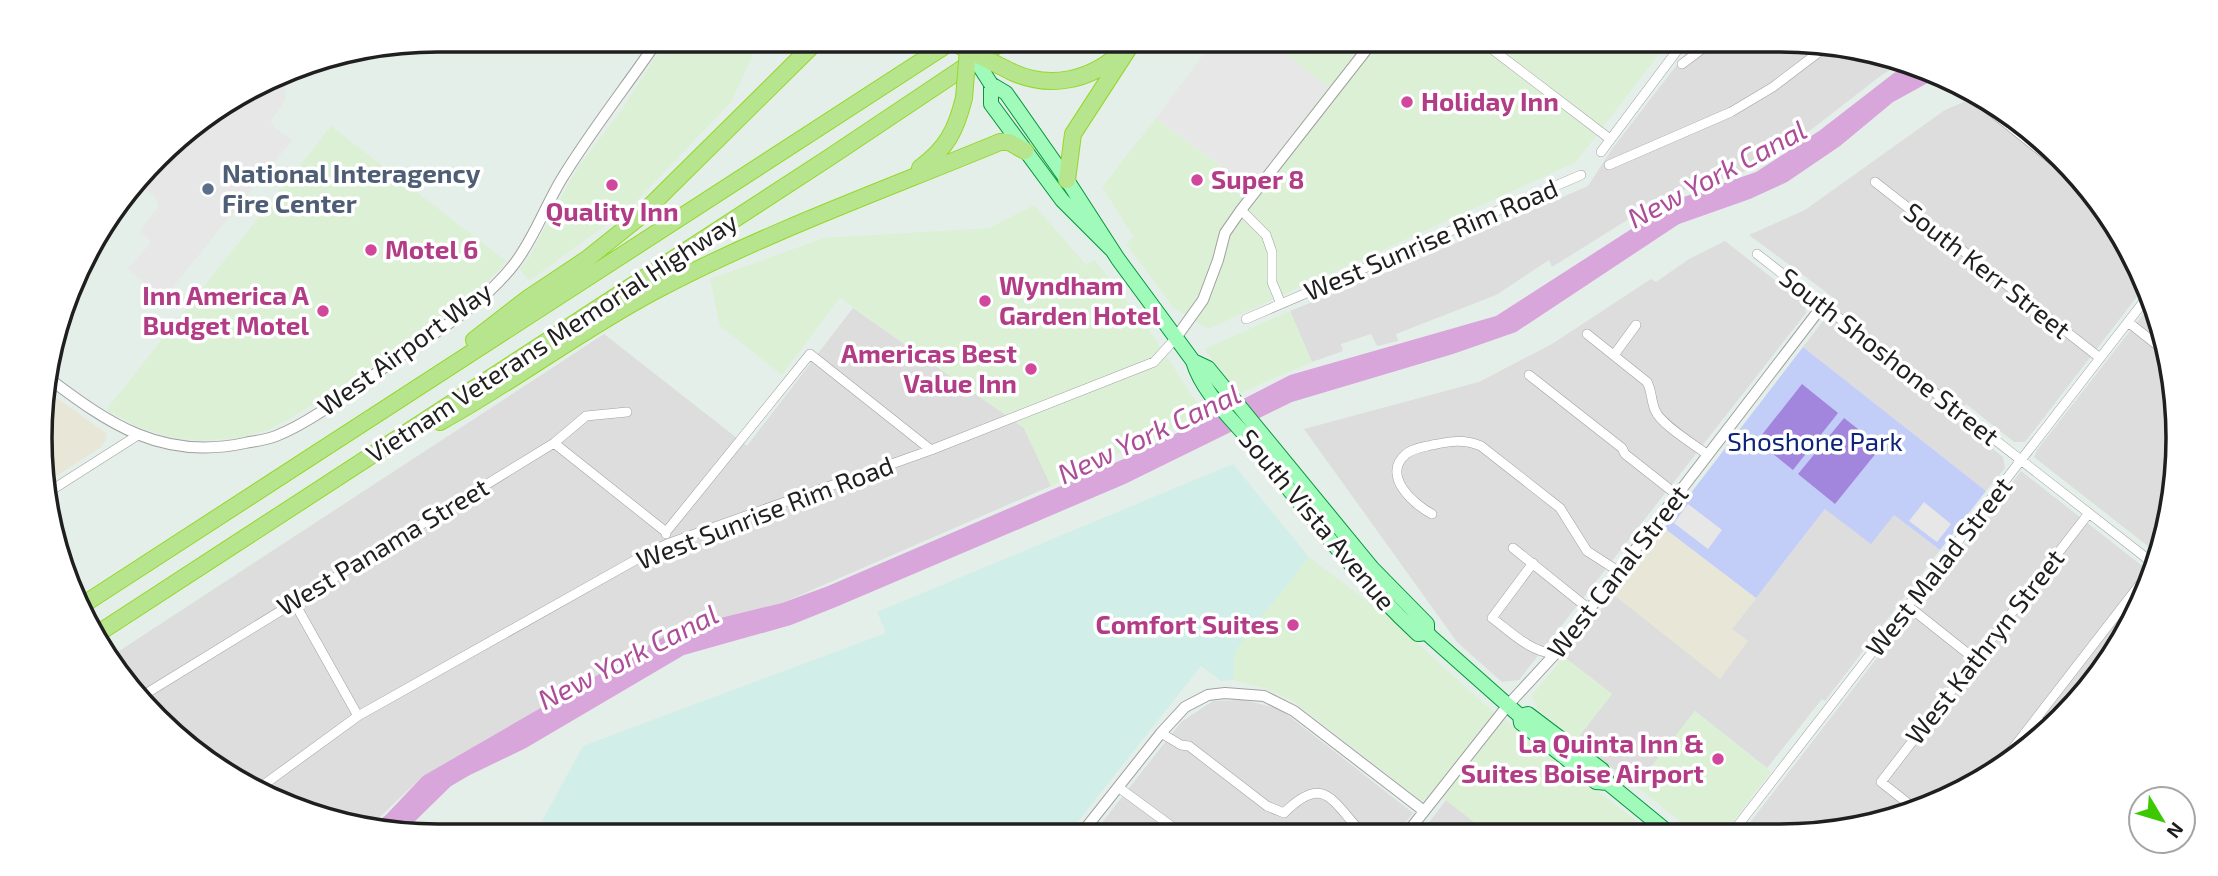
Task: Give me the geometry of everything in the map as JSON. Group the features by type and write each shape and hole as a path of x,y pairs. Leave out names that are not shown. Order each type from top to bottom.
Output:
{"highway":[{"path":"386,409 527,299 587,259 637,219 807,52"},
{"name":"Vietnam Veterans Memorial Highway","path":"89,601 928,58 942,52"},
{"path":"907,178 942,149 957,125 964,98 964,52"},
{"path":"979,52 1012,72 1045,82 1083,77 1122,52"},
{"name":"Vietnam Veterans Memorial Highway","path":"103,630 875,128 987,52"},
{"path":"1067,180 1073,134 1125,52"},
{"path":"337,479 480,400 649,294 907,178 1000,142 1009,142 1026,151"}],"main road":[{"name":"South Vista Avenue","path":"970,52 991,84 1006,93 1175,339 1193,361 1208,368 1229,404 1250,430 1372,568 1427,624 1427,634 1520,716 1528,714 1602,770 1608,783 1658,824"},
{"name":"South Vista Avenue","path":"991,84 991,104 1062,200 1111,249"}],"street":[{"name":"West Airport Way","path":"57,384 93,412 138,435 202,448 224,447 275,436 317,413 488,293 516,262 561,180 650,52"},
{"path":"1175,339 1203,300 1225,233 1365,52"},
{"path":"1496,52 1610,139"},
{"path":"1601,152 1676,52"},
{"path":"1682,64 1698,52"},
{"path":"1609,165 1731,112 1773,87 1816,54"},
{"name":"West Sunrise Rim Road","path":"1246,319 1581,175"},
{"name":"South Kerr Street","path":"1874,182 2100,358"},
{"name":"West Sunrise Rim Road","path":"1241,210 1266,235 1272,252 1272,282 1281,304"},
{"name":"South Shoshone Street","path":"1757,254 2146,558"},
{"name":"West Canal Street","path":"1414,824 1508,705 1555,654 1823,305"},
{"name":"West Malad Street","path":"1738,824 2141,305"},
{"path":"2128,322 2153,342"},
{"path":"1614,355 1636,325"},
{"path":"1587,334 1647,382 1659,417 1708,455"},
{"name":"West Sunrise Rim Road","path":"266,783 358,716 667,544 931,450 1154,362 1175,339"},
{"path":"667,544 666,532 810,354 931,450"},
{"path":"1529,374 1622,447 1625,454 1677,495"},
{"name":"West Panama Street","path":"148,692 554,443 586,416 627,412"},
{"path":"56,487 138,435"},
{"path":"1432,514 1416,506 1401,486 1397,475 1400,462 1406,454 1415,449 1455,440 1468,441 1481,446 1560,508 1587,551 1618,571"},
{"path":"554,443 666,532"},
{"name":"West Kathryn Street","path":"1907,802 1881,782 2089,513"},
{"path":"1513,548 1589,609"},
{"path":"1532,563 1492,618 1533,648 1555,654"},
{"path":"2020,740 2133,594"},
{"path":"294,602 358,716"},
{"path":"1908,606 1976,660"},
{"path":"1089,824 1185,707 1208,695 1225,693 1264,696 1294,711 1424,811"},
{"path":"2037,718 2041,721"},
{"path":"1161,733 1181,745 1189,746 1267,806 1284,813 1296,801 1310,793 1321,792 1353,824"},
{"path":"1118,787 1168,824"}],"shaded area":[{"path":"658,52 754,52 731,102 633,205 529,281 520,269 530,256 579,166 621,111"},
{"path":"1205,52 1283,52 1328,87 1251,188 1156,118"},
{"path":"1282,52 1661,52 1576,162 1208,329 1174,308 1126,244 1134,237 1102,187 1156,118 1250,188 1327,87"},
{"path":"1687,52 1805,53 1855,60 1891,69 1786,149 1753,168 1676,192 1552,267 1549,260 1496,295 1396,334 1398,341 1377,346 1371,334 1341,344 1343,351 1312,362 1290,311 1410,263 1588,186 1612,149"},
{"path":"1898,71 1929,82 1893,102 1840,146 1787,182 1750,199 1679,224 1516,332 1453,354 1292,402 1125,484 836,607 791,625 684,655 526,748 451,786 413,823 381,819 423,776 679,628 782,603 828,586 1140,452 1290,375 1496,316 1678,199 1756,172 1819,131"},
{"path":"285,86 285,101 271,121 275,128 292,140 163,299 128,269 151,242 140,231 159,206 155,196 144,189 184,148 245,104"},
{"path":"1967,101 2015,132 2053,165 2101,224 2126,267 2138,295 2025,442 2014,442 1966,404 1954,418 2003,457 2005,468 1986,491 1803,347 1838,301 1749,235 1805,210 1945,110"},
{"path":"331,126 506,261 502,267 473,297 321,400 269,430 240,438 198,441 169,437 136,426 106,410"},
{"path":"1034,205 1086,265 1095,260 1151,333 1203,412 1051,486 1024,428 840,298 782,375 720,326 710,279 824,238 990,228"},
{"path":"1725,241 1804,303 1806,313 1519,680 1502,682 1457,642 1304,429 1479,382 1552,344 1651,279 1656,282 1689,259"},
{"path":"853,308 1024,428 1051,486 782,603 679,628 423,776 378,818 338,810 290,794 224,759 165,711 117,652 604,334 747,446"},
{"path":"1290,311 1312,362 1239,393 1204,349"},
{"path":"2144,313 2158,363 2166,438 2162,488 2149,547 2034,457"},
{"path":"55,397 106,433 107,438 101,447 55,477 52,438"},
{"path":"1233,464 1309,557 1235,651 1233,680 1221,681 1201,666 1076,824 541,824 583,746 886,633 877,612"},
{"path":"2021,471 2143,567 2126,609 2086,673 2053,711 1994,759 1951,784 1880,810 1805,823 1749,824"},
{"path":"1924,502 1951,524 1937,542 1909,521"},
{"path":"1688,504 1722,530 1708,549 1674,523"},
{"path":"1825,509 1894,515 1940,550 1825,701 1822,699 1767,768 1695,711 1636,786 1576,740 1612,694 1564,657 1613,594 1721,678 1732,629"},
{"path":"1664,528 1756,598 1732,629 1748,641 1720,679 1613,594"},
{"path":"1309,557 1393,621 1483,703 1640,824 1476,824 1433,790 1423,802 1294,702 1264,688 1233,680 1235,651"},
{"path":"1564,657 1612,694 1576,740 1536,708 1532,695"},
{"path":"1244,700 1280,709 1413,813 1404,824 1101,824 1181,722 1213,701"},
{"path":"1695,711 1771,772 1731,824 1684,824 1636,786"},
{"path":"1446,800 1477,824 1428,824"}],"green space":[{"name":"Shoshone Park","path":"1803,347 1986,491 1940,550 1894,515 1871,544 1825,509 1756,598 1664,528"},
{"path":"1802,384 1838,413 1793,470 1757,441"},
{"path":"1844,418 1881,447 1835,504 1798,474"}],"place":[{"name":"Holiday Inn","path":"1407,102"},
{"name":"Super 8","path":"1197,180"},
{"name":"Quality Inn","path":"612,185"},
{"name":"National Interagency Fire Center","path":"208,189"},
{"name":"Motel 6","path":"371,250"},
{"name":"Wyndham Garden Hotel","path":"985,301"},
{"name":"Inn America A Budget Motel","path":"323,311"},
{"name":"Americas Best Value Inn","path":"1031,369"},
{"name":"Comfort Suites","path":"1293,625"},
{"name":"La Quinta Inn & Suites Boise Airport","path":"1718,759"}],"water label":[{"name":"New York Canal","path":"1717,174"},
{"name":"New York Canal","path":"1149,434"},
{"name":"New York Canal","path":"628,657"}]}
